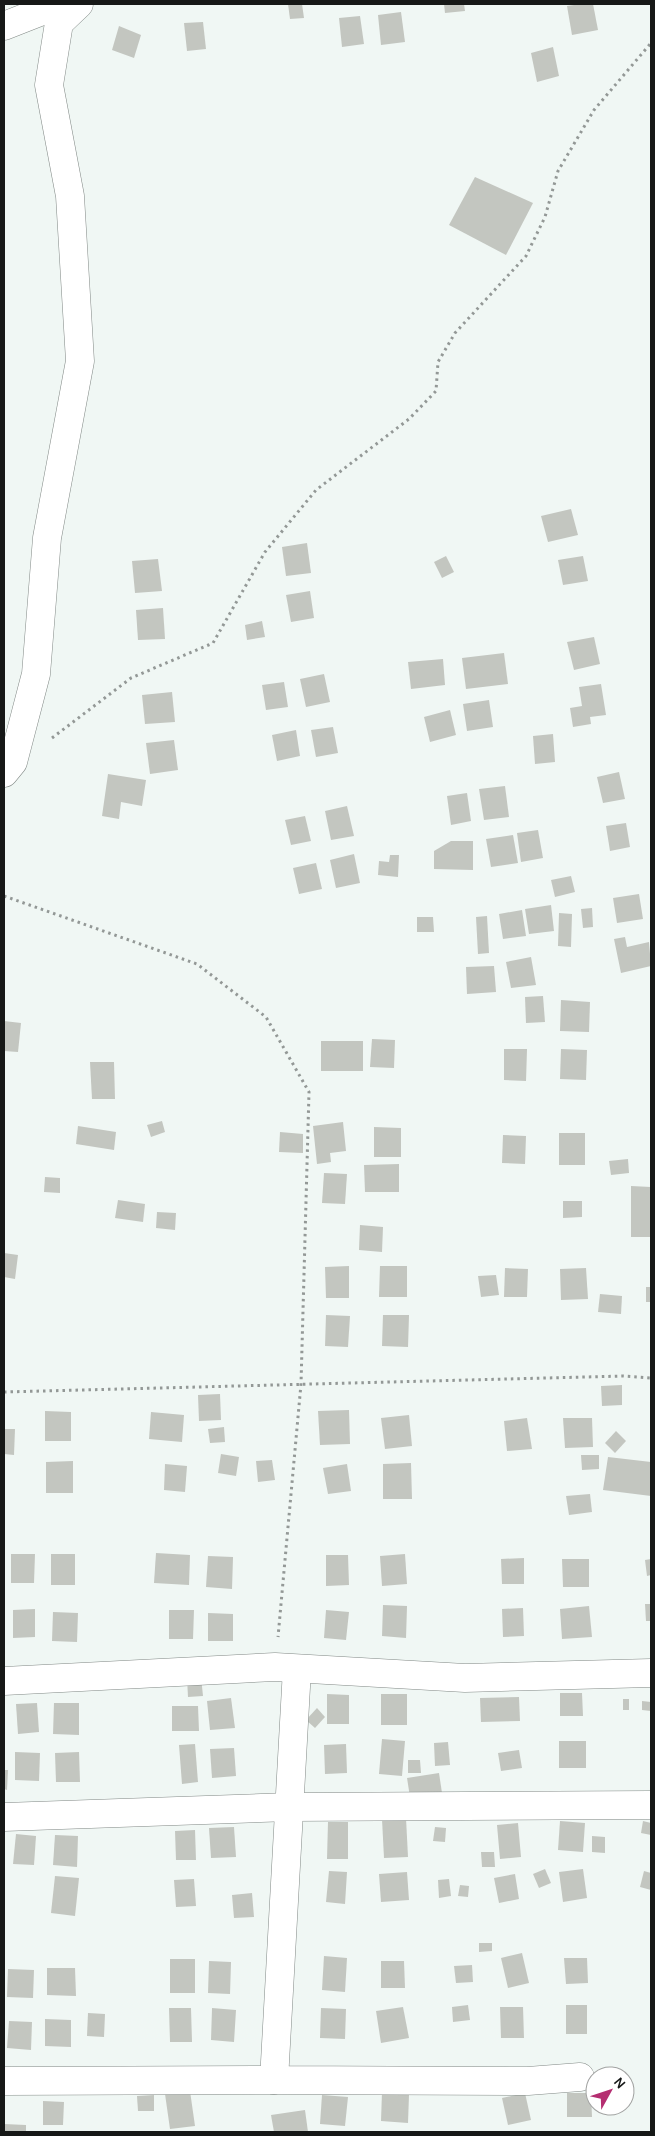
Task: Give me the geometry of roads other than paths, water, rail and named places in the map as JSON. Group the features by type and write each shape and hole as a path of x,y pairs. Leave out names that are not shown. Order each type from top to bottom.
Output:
{"street":[{"path":"4,26 60,4"},
{"path":"4,772 13,762 36,674 47,538 80,361 70,196 49,86 59,23 79,4"},
{"path":"274,2080 289,1807 286,1668"},
{"path":"4,1681 286,1668 465,1678 651,1673"},
{"path":"4,1817 289,1807 651,1805"},
{"path":"4,2081 274,2080 528,2082 580,2077"}]}
